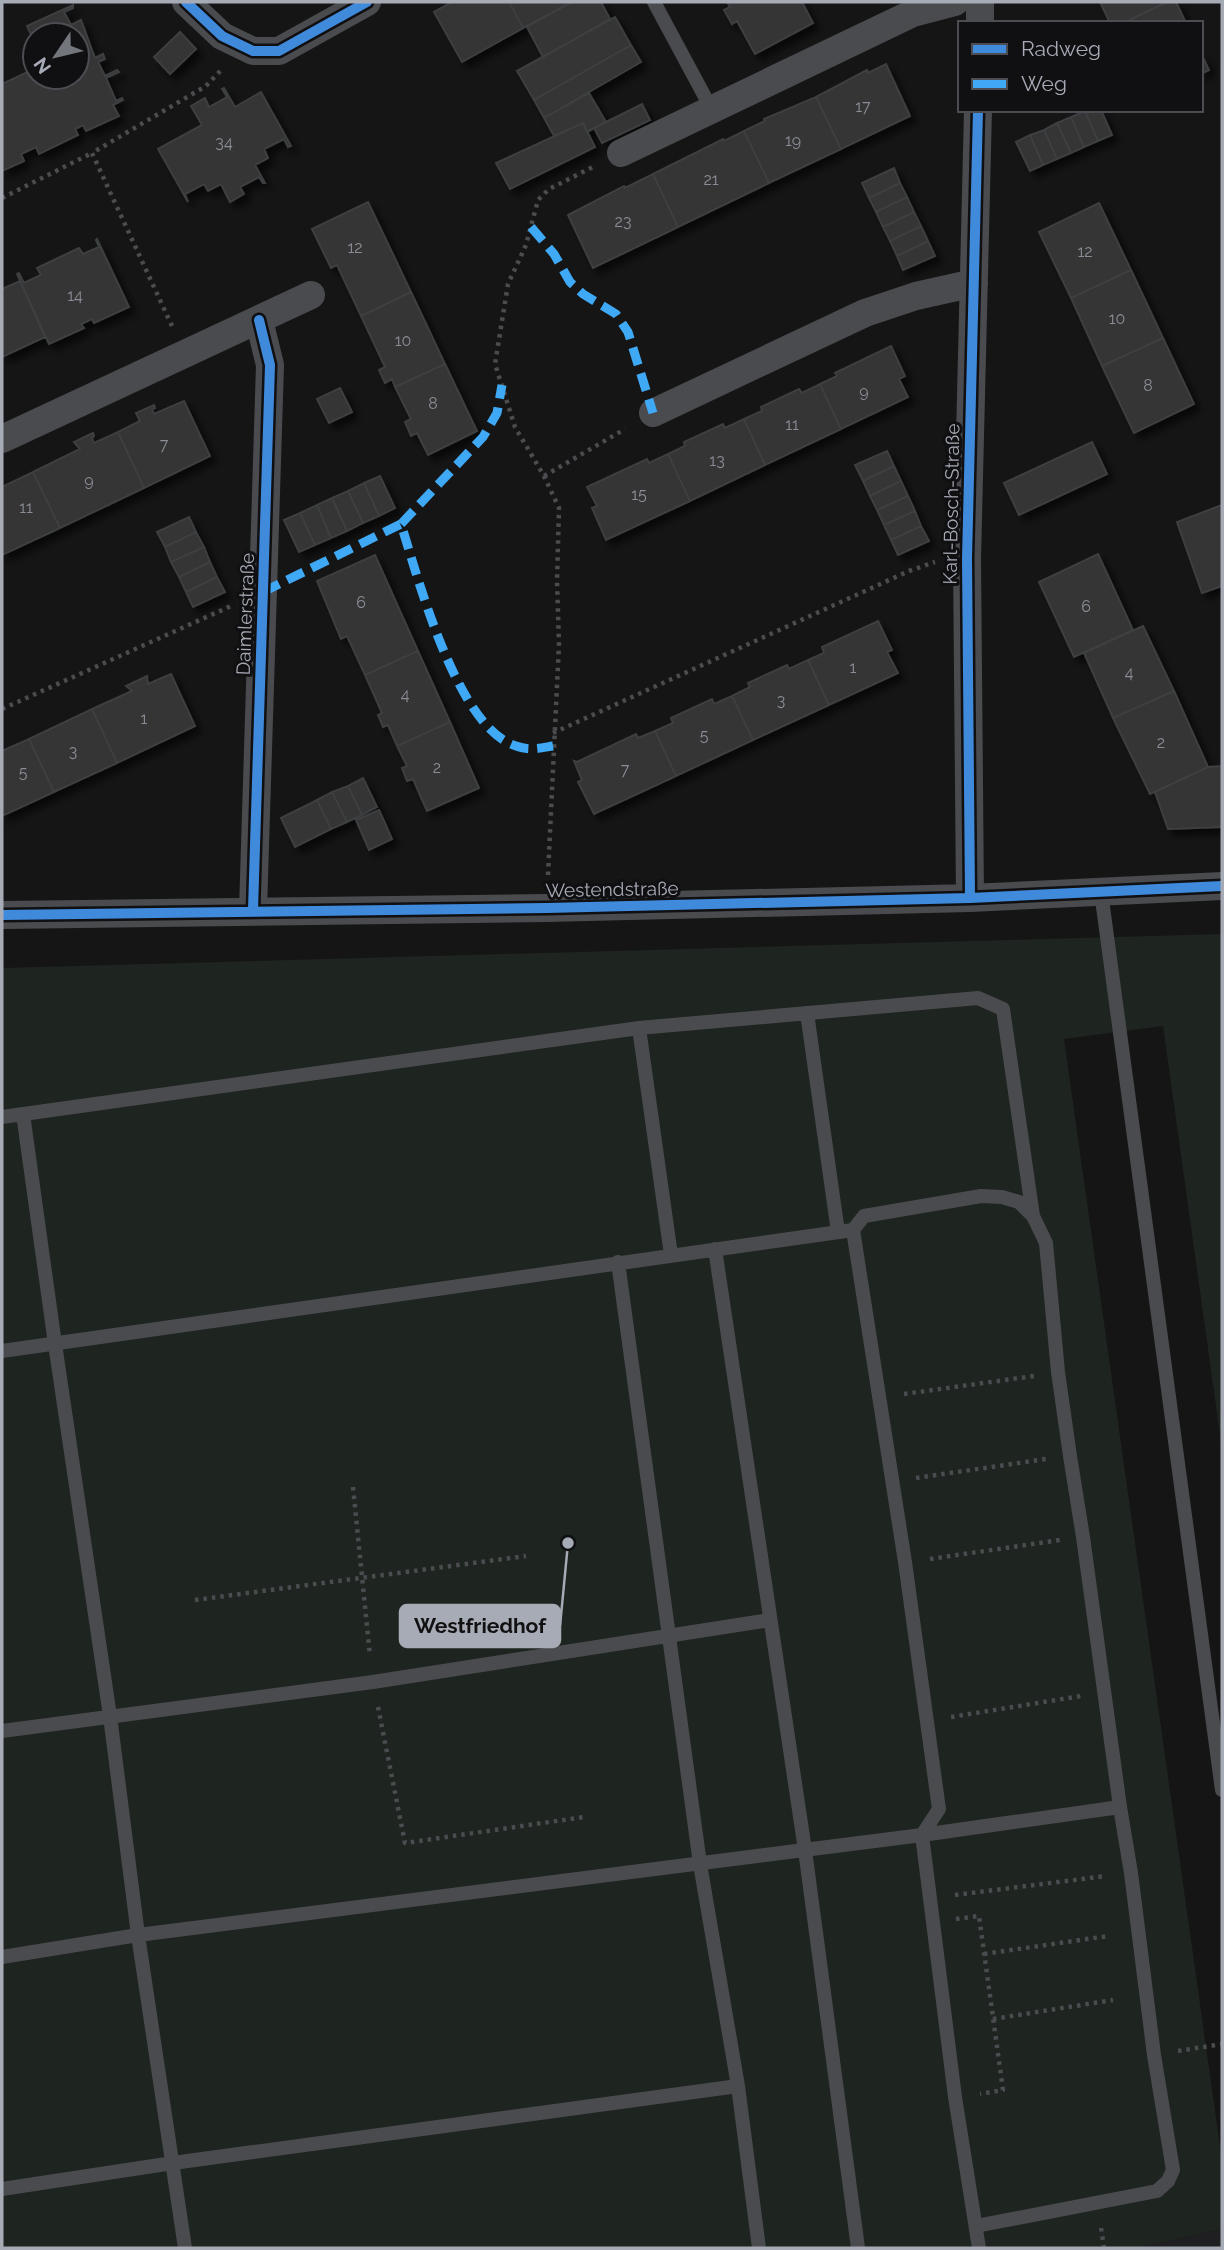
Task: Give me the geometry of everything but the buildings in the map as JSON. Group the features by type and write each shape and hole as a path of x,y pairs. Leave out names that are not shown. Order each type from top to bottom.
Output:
{"street":[{"path":"186,2 222,36 253,51 279,51 367,2"},
{"path":"621,153 913,13 955,2"},
{"path":"980,21 981,2"},
{"name":"Karl-Bosch-Straße","path":"970,898 967,559 978,112"},
{"path":"653,413 865,313 916,296 974,284"},
{"path":"2,439 312,295"},
{"name":"Daimlerstraße","path":"253,910 270,365 259,320"},
{"name":"Westendstraße","path":"2,915 547,908 970,898 1222,886"}],"lane":[{"path":"654,2 711,108"},
{"path":"1101,892 1222,1790"},
{"path":"2,1117 639,1028 978,998 1003,1009 1033,1216 1046,1243 1058,1372 1119,1807 1132,1873 1154,2055 1173,2170 1168,2181 1157,2191 976,2226"},
{"path":"807,1013 845,1231 879,1398 905,1562 939,1809 922,1835 955,2097 979,2248"},
{"path":"639,1028 671,1255"},
{"path":"23,1114 110,1716 138,1935 185,2248"},
{"path":"2,1351 845,1231 864,1216 981,1196 1002,1197 1019,1202 1033,1216"},
{"path":"715,1249 805,1850 858,2248"},
{"path":"618,1262 700,1864 738,2086 759,2248"},
{"path":"2,1731 373,1682 669,1638 770,1620"},
{"path":"2,1957 138,1935 700,1864 1119,1807"},
{"path":"2,2189 738,2086"}],"path":[{"path":"2,198 92,153 206,86 242,46"},
{"path":"92,153 185,354"},
{"path":"547,908 559,644 559,508 515,427 495,364 508,284 526,245 538,200 549,190 621,153"},
{"path":"544,476 653,413"},
{"path":"554,733 909,571 940,560 967,559"},
{"path":"2,709 263,592"},
{"path":"879,1398 1058,1372"},
{"path":"891,1482 1070,1456"},
{"path":"353,1487 373,1682 405,1843 584,1817"},
{"path":"905,1562 1083,1537"},
{"path":"195,1600 526,1556"},
{"path":"926,1721 1104,1692"},
{"path":"930,1899 1132,1873"},
{"path":"933,1921 979,1916 1003,2090 955,2097"},
{"path":"984,1954 1108,1936"},
{"path":"993,2019 1114,2000"},
{"path":"1154,2055 1222,2043"}],"shaded area":[{"path":"1222,934 1222,1449 1163,1026 1064,1039 1222,2160 1222,2229 1137,2248 2,2248 2,968"},
{"path":"1222,2229 1222,2248 1137,2248"}],"marked path":[{"path":"531,227 554,254 570,282 583,294 616,314 628,332 653,413"},
{"path":"401,524 483,437 497,413 502,385"},
{"path":"263,592 401,524 443,648 458,682 476,711 495,734 516,746 530,749 553,746"}],"cycle path":[{"path":"186,2 222,36 253,51 279,51 367,2"},
{"path":"970,898 967,559 978,112"},
{"path":"253,910 270,365 259,320"},
{"path":"2,915 547,908 970,898 1222,886"}],"place":[{"name":"Westfriedhof","path":"568,1543"}]}
